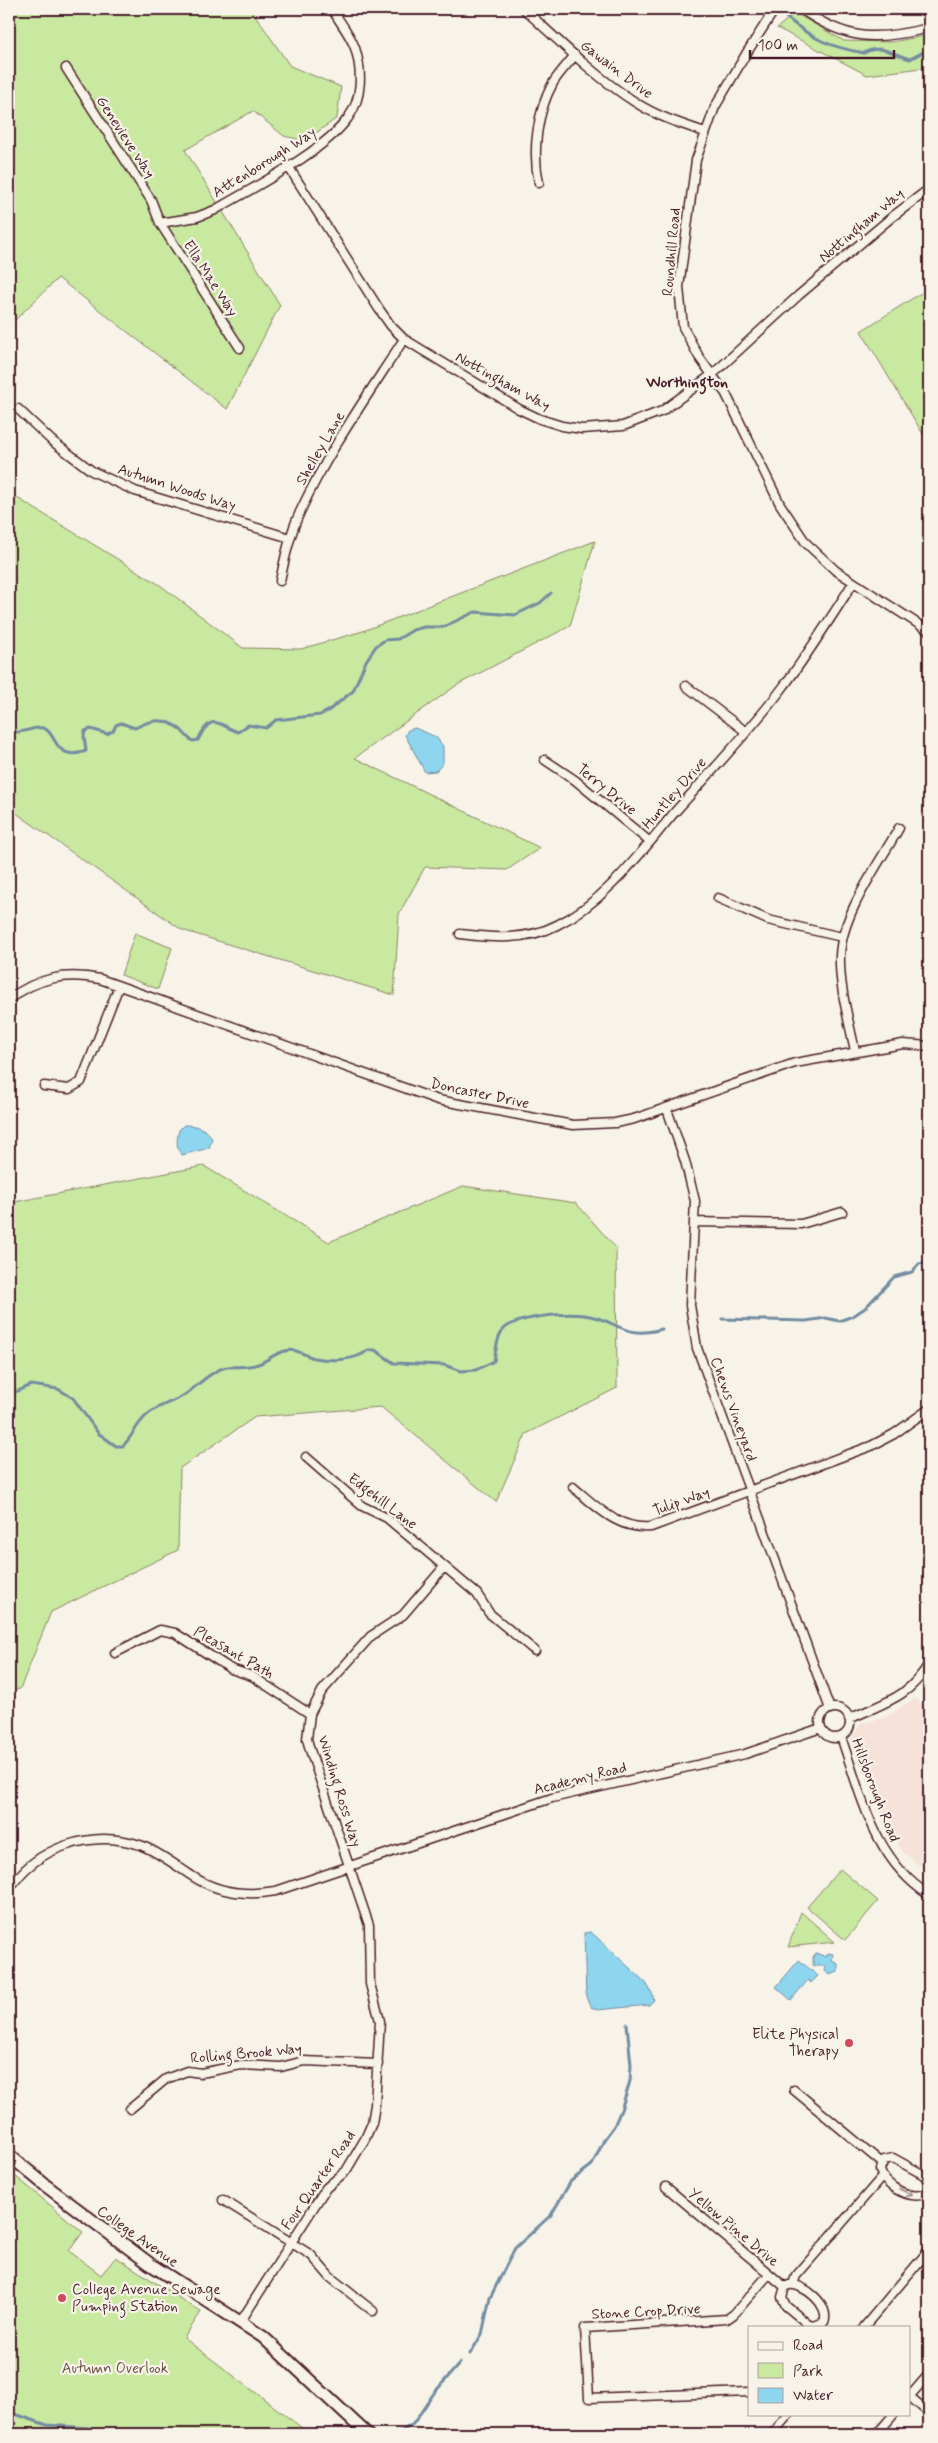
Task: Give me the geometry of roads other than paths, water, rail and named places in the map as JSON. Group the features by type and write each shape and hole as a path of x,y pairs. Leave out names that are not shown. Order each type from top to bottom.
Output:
{"street":[{"name":"Attenborough Way","path":"160,223 197,217 215,210 288,166 337,131 349,117 356,103 360,76 356,54 332,9"},
{"name":"Gawain Drive","path":"524,9 575,55 635,103 669,120 705,132"},
{"name":"Roundhill Road","path":"775,9 729,82 705,132 696,160 680,278 680,311 683,327 690,341 726,394 793,526 820,558 854,583 929,631"},
{"path":"801,9 826,25 846,34 886,36 929,28"},
{"path":"539,183 536,153 541,117 554,83 575,55"},
{"name":"Genevieve Way","path":"66,68 151,200 160,223"},
{"name":"Nottingham Way","path":"288,166 369,294 391,326 404,339 519,409 562,426 582,429 614,427 644,419 662,411 713,374 799,295 892,217 929,189"},
{"name":"Ella Mae Way","path":"160,223 240,348"},
{"name":"Shelley Lane","path":"280,581 290,538 300,512 331,454 404,339"},
{"name":"Autumn Woods Way","path":"18,409 74,458 111,481 135,491 290,538"},
{"name":"Huntley Drive","path":"460,934 493,938 515,937 555,926 572,917 595,899 650,842 745,732 801,663 854,583"},
{"path":"686,686 745,732"},
{"name":"Terry Drive","path":"545,760 575,780 650,842"},
{"path":"855,1051 841,975 842,937 853,908 899,828"},
{"path":"718,898 768,920 842,937"},
{"name":"Doncaster Drive","path":"9,999 37,982 51,977 86,976 119,986 417,1094 463,1106 573,1125 615,1123 666,1109 768,1071 855,1051 903,1044 929,1046"},
{"path":"44,1086 69,1089 81,1082 119,986"},
{"name":"Chews Vineyard","path":"666,1109 695,1201 690,1281 692,1326 702,1362 830,1709"},
{"path":"695,1222 801,1224 842,1212"},
{"name":"Tulip Way","path":"573,1487 616,1521 638,1528 651,1527 871,1446 907,1426 929,1409"},
{"name":"Edgehill Lane","path":"306,1457 362,1506 387,1518 477,1594 489,1613 535,1651"},
{"name":"Winding Ross Way","path":"349,1866 307,1739 310,1714 322,1691 371,1636 404,1615 444,1567"},
{"name":"Pleasant Path","path":"115,1653 160,1630 168,1630 231,1669 252,1676 310,1714"},
{"path":"850,1718 902,1696 921,1677 929,1664"},
{"path":"830,1709 844,1711 850,1718 848,1731 841,1737 827,1736 822,1728 821,1719 830,1709"},
{"name":"Academy Road","path":"9,1890 26,1868 42,1856 59,1848 94,1839 124,1841 140,1845 157,1853 193,1877 211,1886 243,1894 276,1891 552,1798 745,1754 822,1728"},
{"name":"Hillsborough Road","path":"841,1737 882,1847 915,1886 929,1895"},
{"name":"Four Quarter Road","path":"241,2321 326,2188 346,2170 365,2139 372,2123 376,2105 380,2021 370,1984 369,1925 349,1866"},
{"name":"Rolling Brook Way","path":"130,2109 166,2079 187,2071 201,2073 241,2065 281,2067 304,2061 378,2064"},
{"path":"794,2090 882,2163"},
{"name":"College Avenue","path":"9,2155 66,2202 150,2264 241,2321 289,2359 367,2434"},
{"path":"929,2182 924,2174 898,2160 889,2158 882,2163 880,2168 882,2177 912,2196 920,2196 929,2191"},
{"path":"789,2286 882,2177"},
{"name":"Yellow Pine Drive","path":"666,2187 769,2274 789,2286 802,2287 822,2305 826,2313 827,2324 814,2326 806,2323 783,2302 782,2297 789,2286"},
{"path":"223,2200 311,2255 330,2277 373,2311"},
{"path":"865,2326 929,2250"},
{"name":"Stone Crop Drive","path":"748,2392 589,2398 585,2328 727,2319 734,2314 769,2274"},
{"path":"910,2395 929,2374"},
{"path":"910,2397 929,2413"},
{"path":"772,2434 787,2416"},
{"path":"877,2434 892,2416"}],"water":[{"path":"415,728 436,737 443,746 443,763 436,771 425,772 405,735 408,730"},
{"path":"184,1125 197,1127 207,1132 212,1139 209,1148 182,1155 177,1146 177,1140 179,1130"},
{"path":"591,1932 646,1983 654,2000 649,2005 597,2010 591,2007 586,1997 584,1933"},
{"path":"816,1953 826,1957 828,1953 833,1954 832,1961 838,1964 838,1972 829,1975 825,1971 825,1966 813,1966 813,1957"},
{"path":"799,1960 818,1976 811,1983 808,1980 791,2000 776,1987"}],"waterway":[{"path":"786,17 804,31 822,41 852,51 864,53 870,50 881,49 910,59 929,49"},
{"path":"9,729 21,732 34,728 43,728 48,730 62,750 75,754 86,751 85,731 91,729 107,734 113,731 116,725 121,723 135,728 153,721 164,721 181,730 193,741 198,740 207,726 216,722 238,732 248,725 266,728 276,720 320,715 353,691 366,661 376,646 385,640 398,639 413,630 424,627 443,627 475,612 515,615 540,603 551,593"},
{"path":"722,1319 806,1321 826,1318 839,1321 853,1316 865,1308 894,1277 912,1272 919,1264 929,1262"},
{"path":"9,1395 31,1385 58,1389 73,1398 98,1433 116,1446 123,1446 139,1423 150,1412 186,1394 216,1371 227,1367 261,1363 278,1353 289,1350 327,1360 350,1358 363,1354 368,1350 375,1350 394,1363 444,1365 461,1371 476,1370 494,1361 497,1342 502,1331 508,1326 528,1319 553,1315 584,1315 605,1320 620,1328 637,1332 662,1329"},
{"path":"470,2354 482,2334 490,2298 515,2248 551,2215 571,2181 592,2165 605,2138 614,2126 630,2081 631,2065 627,2024"},
{"path":"397,2434 413,2424 434,2393 460,2363"},
{"path":"9,2412 47,2425 88,2428 105,2434"}],"place":[{"name":"Elite Physical Therapy","path":"849,2043"},
{"name":"College Avenue Sewage Pumping Station","path":"62,2298"}],"district":[{"name":"Worthington","path":"687,381"}],"park label":[{"name":"Autumn Overlook","path":"115,2368"}]}
